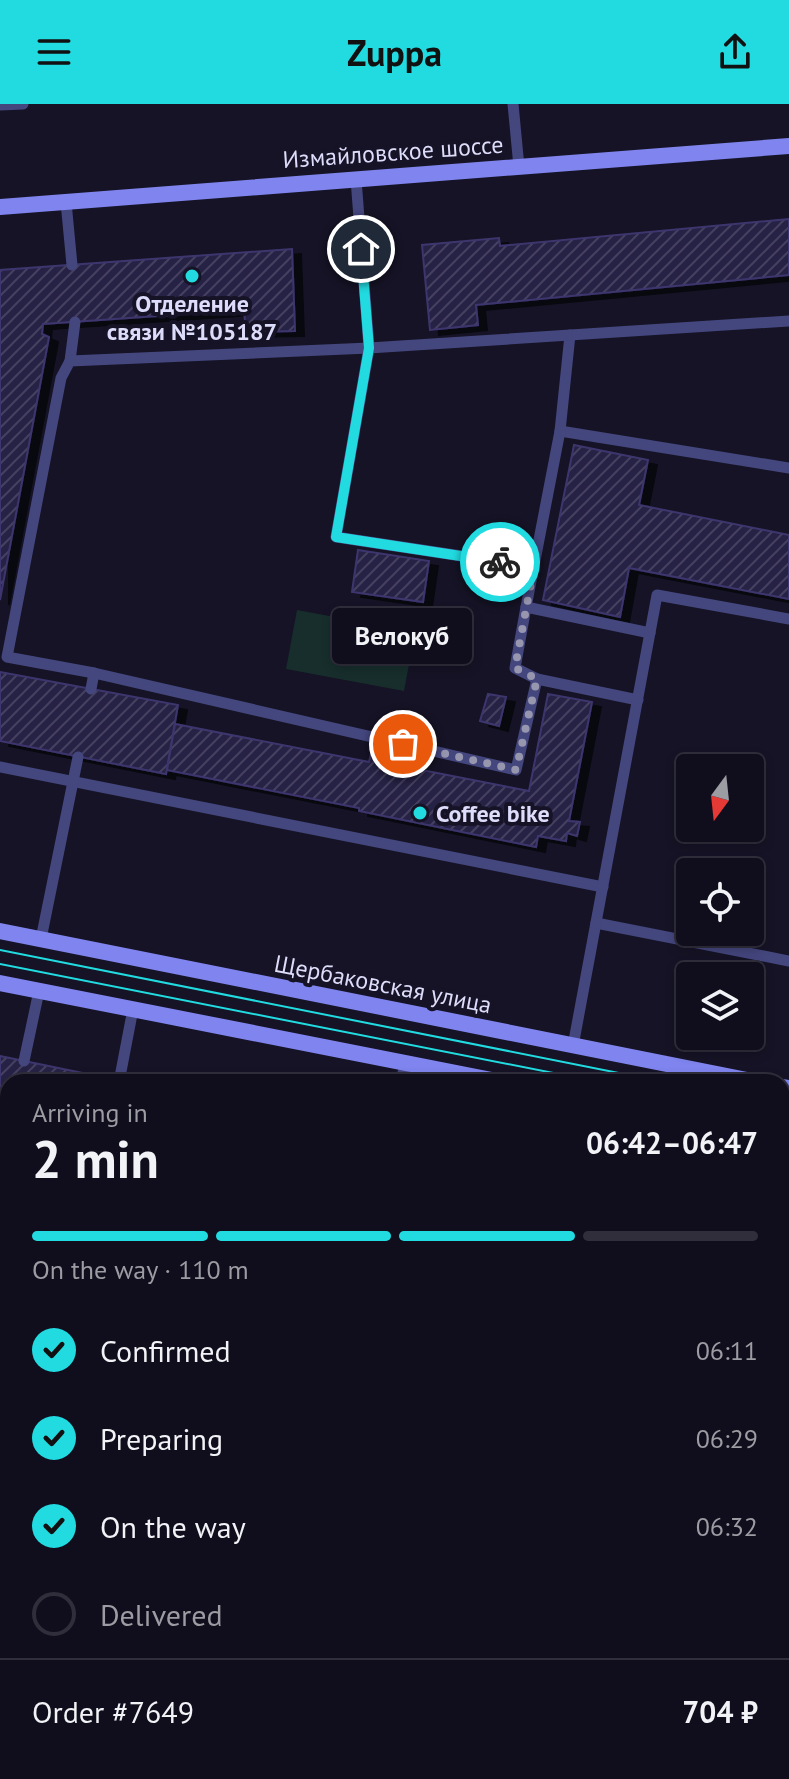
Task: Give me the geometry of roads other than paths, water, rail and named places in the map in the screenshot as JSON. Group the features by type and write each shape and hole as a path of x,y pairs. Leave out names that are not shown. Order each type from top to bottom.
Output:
{"main road":[{"name":"Измайловское шоссе","path":"0,207 789,146"},
{"name":"Щербаковская улица","path":"0,931 706,1074"},
{"path":"0,983 459,1074"}],"lane":[{"path":"0,105 23,104"},
{"path":"513,104 519,167"},
{"path":"356,179 369,348 336,537 534,567"},
{"path":"66,202 72,265"},
{"path":"70,361 369,348 789,321"},
{"path":"75,322 70,361 61,378 7,657 94,673 516,770 537,679"},
{"path":"570,335 560,431 515,668 537,679 638,700"},
{"path":"560,431 789,468"},
{"path":"573,1046 657,595 789,619"},
{"path":"526,607 650,633"},
{"path":"91,689 94,673"},
{"path":"41,939 78,757"},
{"path":"0,767 603,887"},
{"path":"596,923 789,961"},
{"path":"24,1061 39,991"},
{"path":"121,1074 133,1009"},
{"path":"403,1074 405,1064"}],"tram line":[{"path":"0,950 624,1074"},
{"path":"0,964 558,1074"}],"place":[{"name":"Отделение связи №105187","path":"192,276"},
{"name":"Велокуб","path":"403,744"},
{"name":"Coffee bike","path":"420,813"}]}
